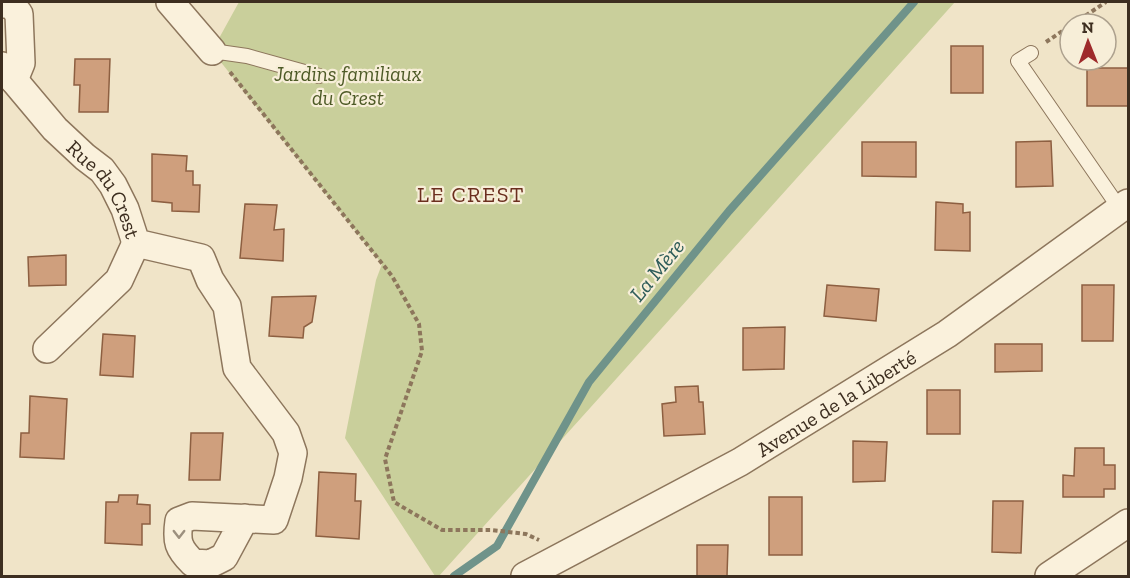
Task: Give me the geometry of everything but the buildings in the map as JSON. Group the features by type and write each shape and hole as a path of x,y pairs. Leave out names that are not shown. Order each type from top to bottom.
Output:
{"street":[{"path":"171,2 212,51"},
{"path":"2,4 11,4 19,14 21,63 8,73"},
{"name":"Rue du Crest","path":"8,73 55,129 102,170 113,185 125,209 136,243 201,258 210,280 227,306 237,368 286,433 293,453 288,478 274,520 245,518"},
{"name":"Avenue de la Liberté","path":"525,576 740,462 947,334 1124,206"},
{"path":"47,349 119,280 136,243"},
{"path":"1049,576 1128,523"}],"lane":[{"path":"212,51 247,56 319,76"},
{"path":"1031,53 1018,61 1124,206"}],"path":[{"path":"1091,12 1106,2"},
{"path":"1031,53 1058,34"},
{"path":"212,51 392,276 419,324 422,351 385,459 394,502 442,530 491,530 526,534"}],"green space":[{"name":"Jardins familiaux du Crest","path":"239,2 955,2 439,576 435,576 345,438 376,280 382,264 212,51"}],"waterway":[{"name":"La Mère","path":"454,576 497,546 589,382 729,211 914,2"}],"district":[{"name":"LE CREST","path":"471,194"}]}
